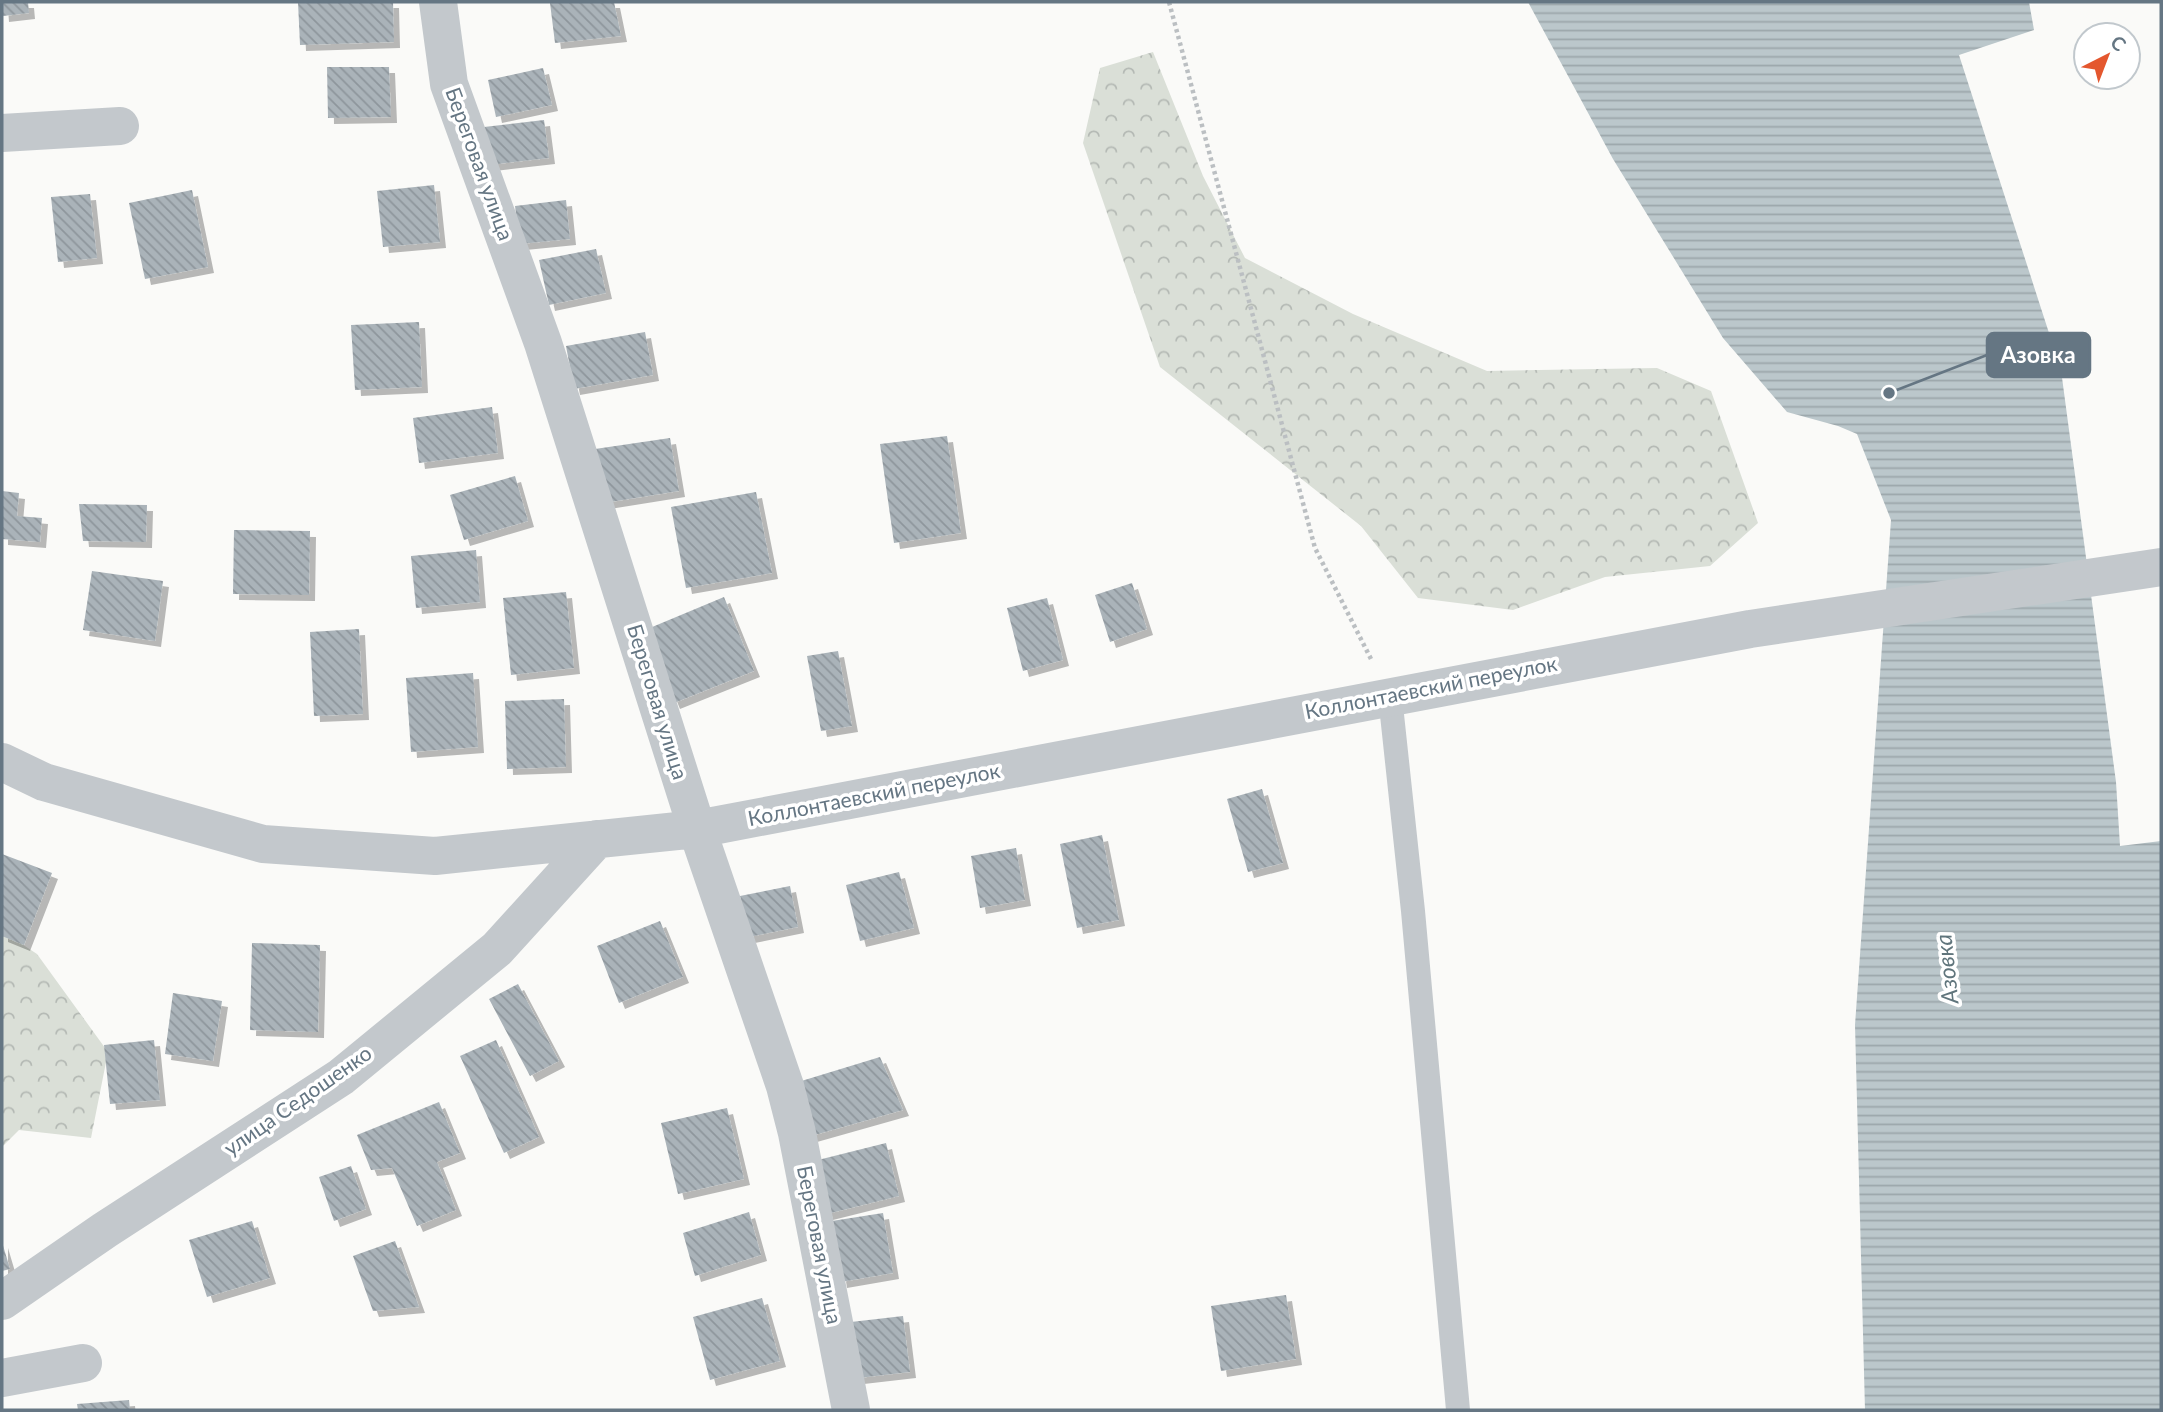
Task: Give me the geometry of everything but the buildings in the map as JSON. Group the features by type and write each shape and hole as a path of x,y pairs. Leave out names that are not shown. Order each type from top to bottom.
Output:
{"street":[{"name":"Береговая улица","path":"438,2 449,84 544,343 696,829 785,1086 797,1132 851,1410"},
{"path":"2,133 120,127"},
{"name":"Коллонтаевский переулок","path":"2,762 44,782 263,844 435,856 696,829 1750,629 2161,567"},
{"name":"улица Седошенко","path":"2,1301 105,1230 341,1077 497,949 597,839"},
{"path":"2,1378 83,1363"}],"lane":[{"path":"1390,696 1413,911 1458,1410"}],"path":[{"path":"1170,2 1315,548 1390,696"}],"green space":[{"path":"1153,52 1203,176 1245,258 1353,314 1487,371 1657,368 1711,391 1758,523 1710,566 1605,577 1513,610 1418,598 1361,526 1160,367 1083,143 1100,68"},
{"path":"2,931 37,954 108,1052 91,1138 19,1130 2,1147"}],"water":[{"path":"1528,2 2029,2 2034,30 1959,55 2061,370 2116,782 2120,846 2161,841 2161,1410 1865,1410 1855,1025 1891,520 1857,434 1787,412 1723,338 1613,159"}],"place":[{"name":"Азовка","path":"1889,393"}]}
